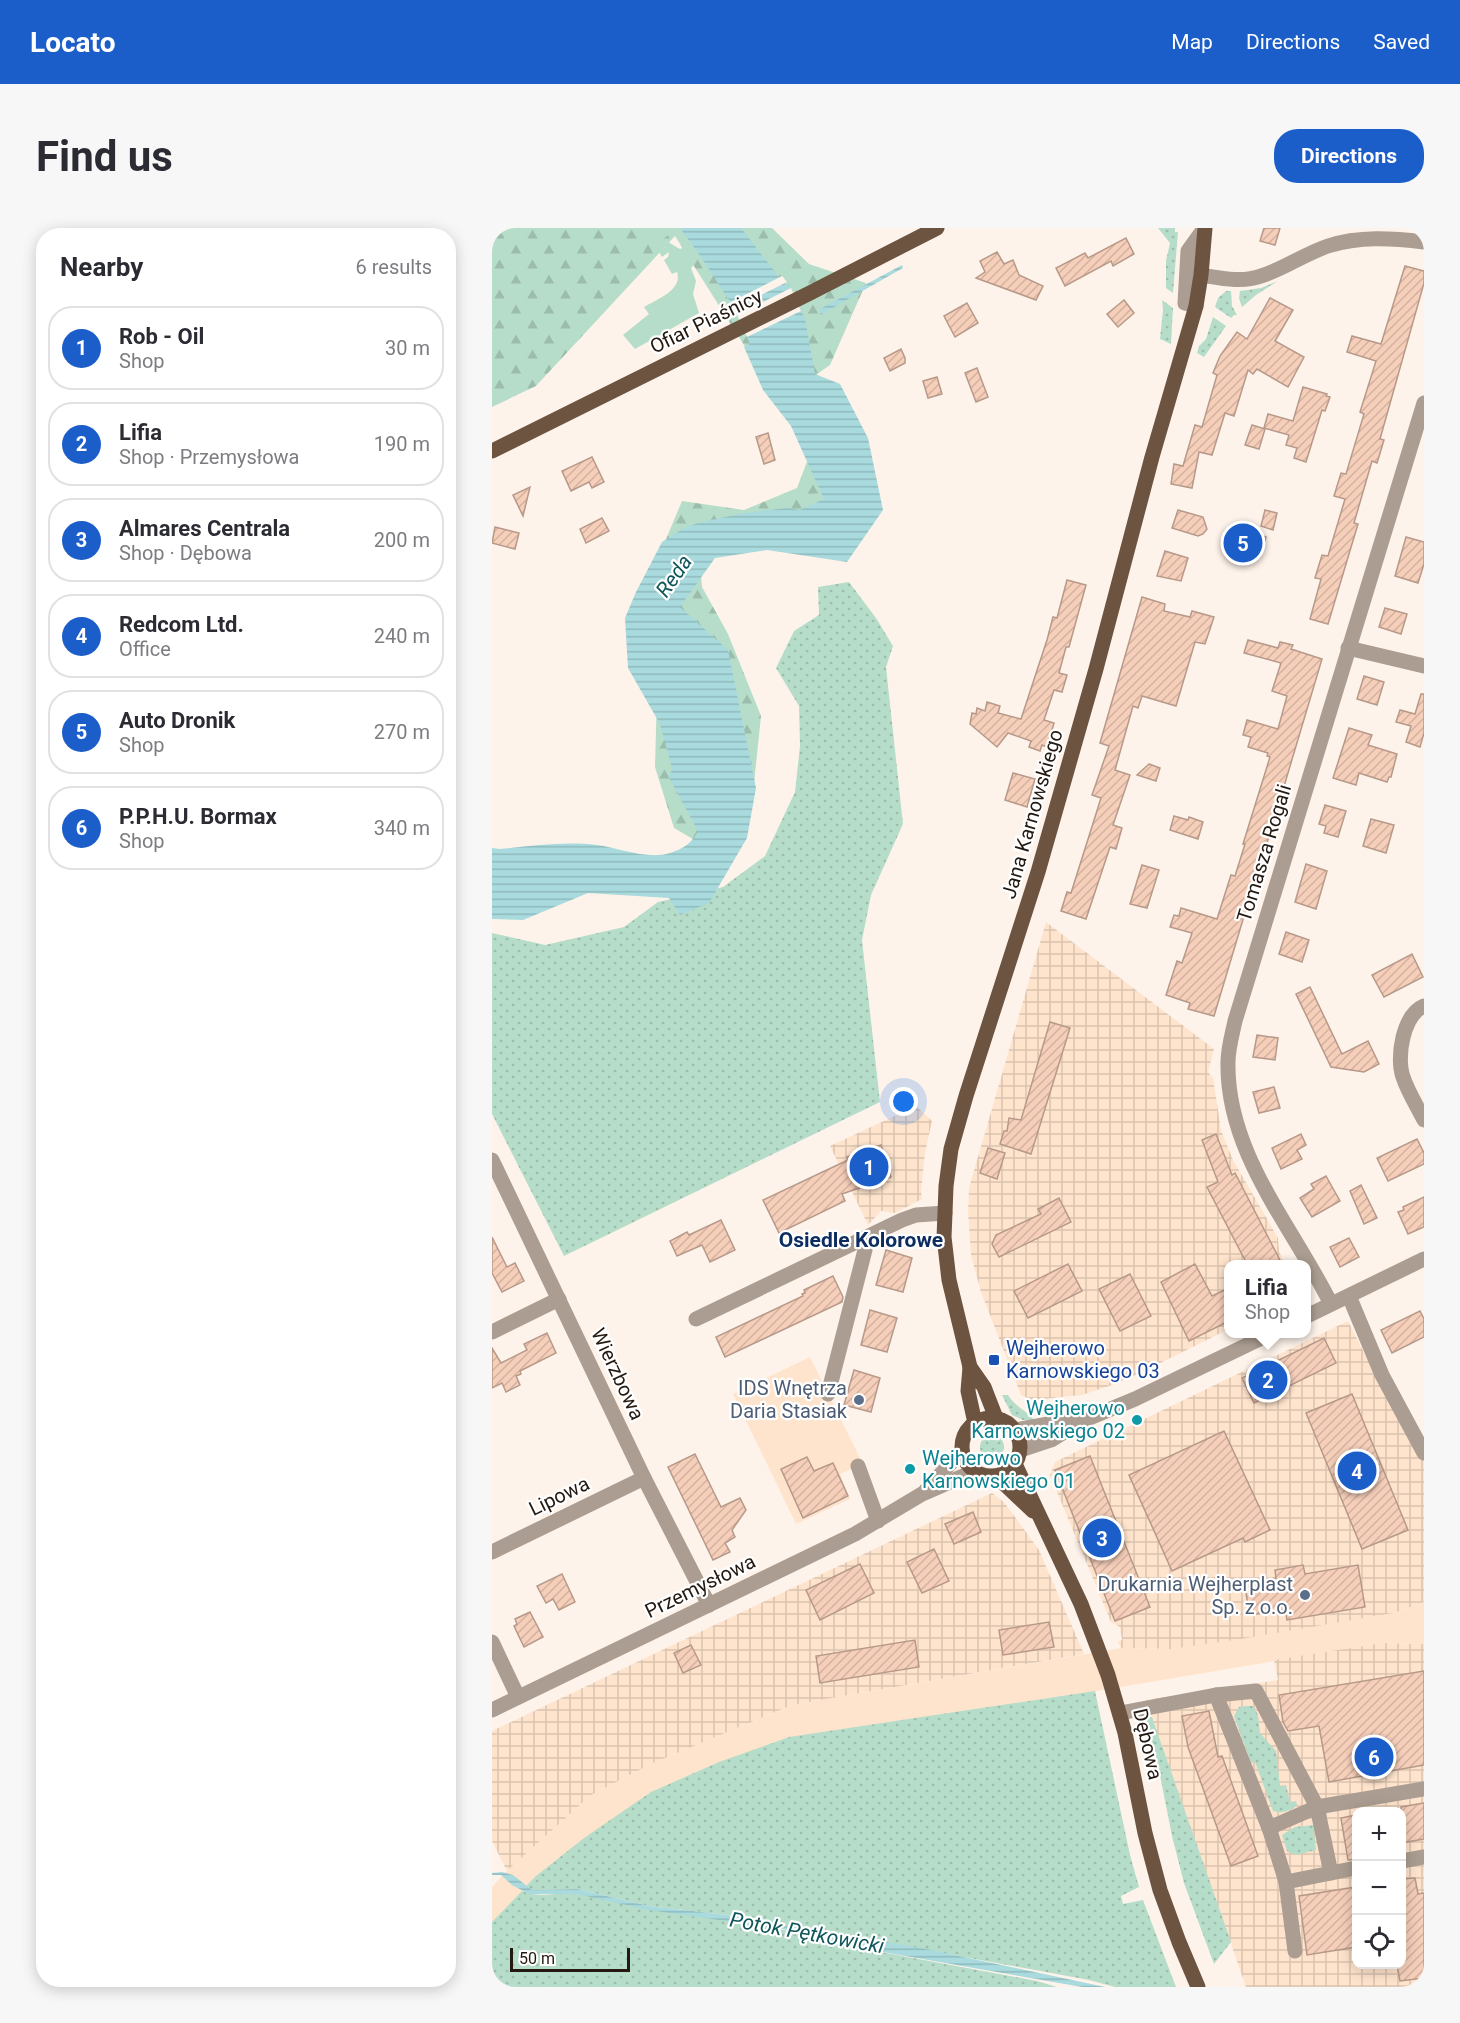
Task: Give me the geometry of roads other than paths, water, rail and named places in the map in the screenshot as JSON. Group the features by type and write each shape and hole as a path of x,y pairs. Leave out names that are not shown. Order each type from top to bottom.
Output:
{"main road":[{"name":"Ofiar Piaśnicy","path":"492,451 938,228"},
{"name":"Jana Karnowskiego","path":"975,1423 968,1391 970,1367 949,1280 944,1237 946,1186 951,1149 1065,780 1152,457 1196,306 1201,275 1202,234"},
{"name":"Jana Karnowskiego","path":"970,1367 984,1387 996,1418"},
{"path":"986,1418 996,1418 1007,1422 1016,1430 1020,1440 1018,1457 1007,1472 996,1476 985,1476 975,1472 967,1463 962,1451 963,1440 975,1423 986,1418"},
{"name":"Dębowa","path":"1018,1457 1039,1516 1082,1604 1108,1675 1120,1713 1160,1890 1198,1987"},
{"name":"Dębowa","path":"996,1476 1039,1516"}],"street":[{"path":"1196,306 1185,303 1188,251 1202,234"},
{"path":"1201,275 1237,279 1259,277 1329,246 1354,240 1389,238 1424,242"},
{"name":"Tomasza Rogali","path":"1308,1260 1272,1200 1242,1138 1233,1109 1228,1061 1235,1022 1424,403"},
{"path":"1348,648 1424,666"},
{"path":"1424,1006 1418,1008 1408,1019 1400,1060 1403,1076 1424,1120"},
{"name":"Wierzbowa","path":"492,1160 644,1478 709,1605"},
{"path":"696,1319 916,1215 945,1213"},
{"path":"828,1394 866,1250 861,1240"},
{"path":"1311,1314 1424,1259"},
{"name":"Tomasza Rogali","path":"1311,1266 1331,1304"},
{"path":"1349,1296 1382,1376 1424,1453"},
{"path":"492,1332 559,1299"},
{"path":"1018,1457 1082,1421 1135,1399 1262,1338"},
{"path":"1016,1430 1082,1421"},
{"name":"Przemysłowa","path":"922,1494 962,1451"},
{"path":"858,1466 878,1521"},
{"name":"Przemysłowa","path":"492,1710 855,1534 922,1494 975,1472"},
{"name":"Lipowa","path":"492,1552 644,1478"},
{"path":"492,1642 518,1697"},
{"path":"1120,1713 1216,1695 1256,1691 1317,1807 1331,1872"},
{"path":"1216,1695 1269,1828 1286,1882 1295,1951"},
{"path":"1269,1828 1317,1807 1424,1789"},
{"path":"1406,1860 1424,1857"},
{"path":"1286,1882 1352,1869"}],"water":[{"name":"Reda","path":"680,228 741,228 786,286 789,284 805,319 815,374 840,384 868,438 883,510 847,562 767,550 715,558 680,607 728,650 756,788 747,838 709,903 680,915 669,898 588,893 523,920 492,919 492,848 585,844 661,855 687,845 693,839 698,831 668,776 672,768 660,724 628,668 625,618 662,542 684,528 744,513 787,508 800,510 824,499 791,426 763,390 744,347 750,344 734,313 736,311"},
{"path":"902,265 903,268 820,315 820,309"},
{"name":"Potok Pętkowicki","path":"502,1872 513,1875 532,1890 577,1889 649,1906 727,1915 854,1939 856,1937 926,1949 1105,1987 1082,1987 854,1947 854,1943 782,1929 649,1910 577,1894 529,1894 512,1885 501,1875 492,1875 492,1873"}],"place":[{"name":"Auto Dronik","path":"1243,543"},
{"name":"Rob - Oil","path":"869,1167"},
{"name":"Wejherowo Karnowskiego 03","path":"994,1360"},
{"name":"Lifia","path":"1268,1380"},
{"name":"IDS Wnętrza Daria Stasiak","path":"859,1400"},
{"name":"Wejherowo Karnowskiego 02","path":"1137,1420"},
{"name":"Wejherowo Karnowskiego 01","path":"910,1469"},
{"name":"Redcom Ltd.","path":"1357,1471"},
{"name":"Almares Centrala","path":"1102,1538"},
{"name":"Drukarnia Wejherplast Sp. z o.o.","path":"1305,1595"},
{"name":"P.P.H.U. Bormax","path":"1374,1757"}],"district":[{"name":"Osiedle Kolorowe","path":"861,1240"}]}
